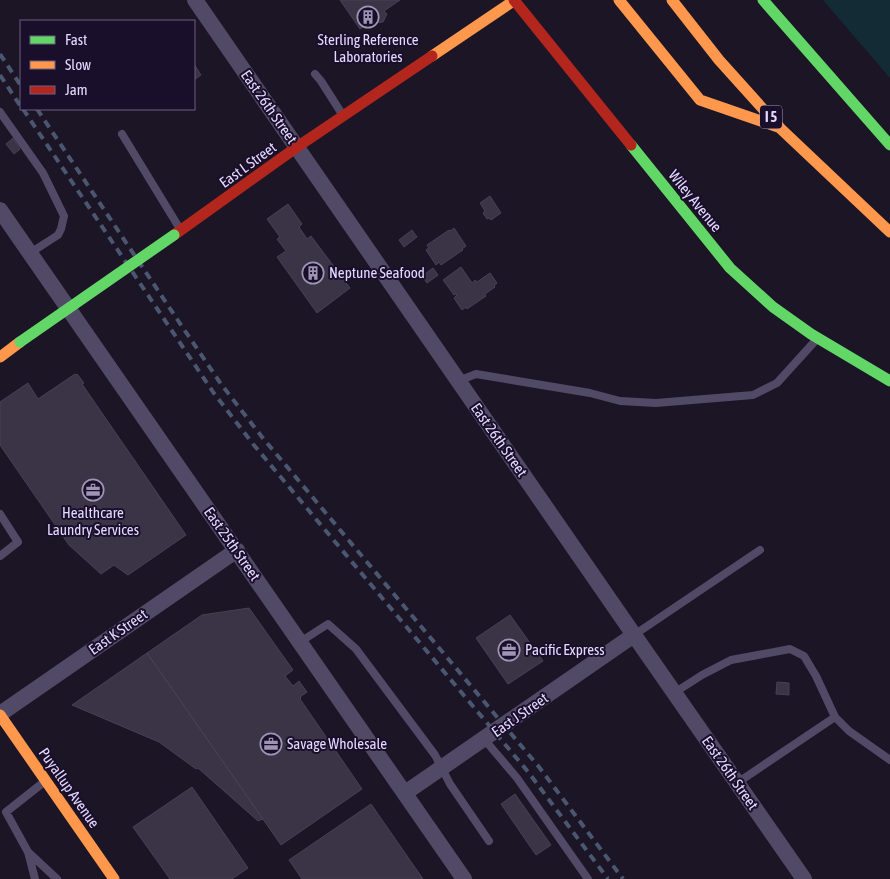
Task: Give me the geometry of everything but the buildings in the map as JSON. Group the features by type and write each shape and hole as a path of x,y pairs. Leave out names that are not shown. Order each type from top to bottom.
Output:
{"main road":[{"name":"East L Street","path":"0,357 298,148 514,0"},
{"name":"Wiley Avenue","path":"514,0 730,268 773,308 818,338 890,380"},
{"path":"619,0 700,100 781,129"},
{"name":"I 5","path":"672,0 719,60 781,129 890,232"},
{"path":"763,0 890,145"},
{"name":"Puyallup Avenue","path":"0,714 114,879"}],"street":[{"name":"East 26th Street","path":"196,0 804,879"},
{"name":"East 25th Street","path":"0,210 464,879"},
{"name":"East K Street","path":"0,714 237,550"},
{"name":"East J Street","path":"405,794 634,635"}],"lane":[{"path":"315,74 344,117"},
{"path":"0,112 43,173 64,216 58,235 30,253"},
{"path":"122,134 178,232"},
{"path":"458,381 476,374 590,393 620,401 656,402 752,395 777,383 818,338"},
{"path":"0,514 18,542 0,556"},
{"path":"634,635 760,550"},
{"path":"300,642 328,624 356,649 436,755 458,798 489,841"},
{"path":"674,693 702,675 731,660 790,649 804,656 816,676 835,717 849,731 890,760"},
{"path":"737,783 835,717"},
{"path":"484,739 517,778 588,879"},
{"path":"35,879 28,852 6,812 46,780"},
{"path":"28,852 57,879"}],"shaded area":[{"path":"823,0 890,0 890,78"}],"railway":[{"path":"0,54 20,84"},
{"path":"0,75 20,105"},
{"path":"24,110 213,392 253,444 529,773 608,879"},
{"path":"38,110 221,384 262,437 539,767 623,879"}],"traffic: fast":[{"path":"763,0 890,145"},
{"path":"631,145 730,268 773,307 811,334 890,381"},
{"path":"20,342 174,235"}],"traffic: slow":[{"path":"432,56 515,0"},
{"path":"619,0 700,100 778,127"},
{"path":"672,0 719,60 781,129 890,232"},
{"path":"0,357 20,342"},
{"path":"0,715 114,879"}],"traffic: jam":[{"path":"514,0 631,145"},
{"path":"174,235 297,147 432,56"}],"place":[{"name":"Sterling Reference Laboratories","path":"368,17"},
{"name":"Neptune Seafood","path":"313,273"},
{"name":"Healthcare Laundry Services","path":"93,490"},
{"name":"Pacific Express","path":"509,650"},
{"name":"Savage Wholesale","path":"271,744"}]}
